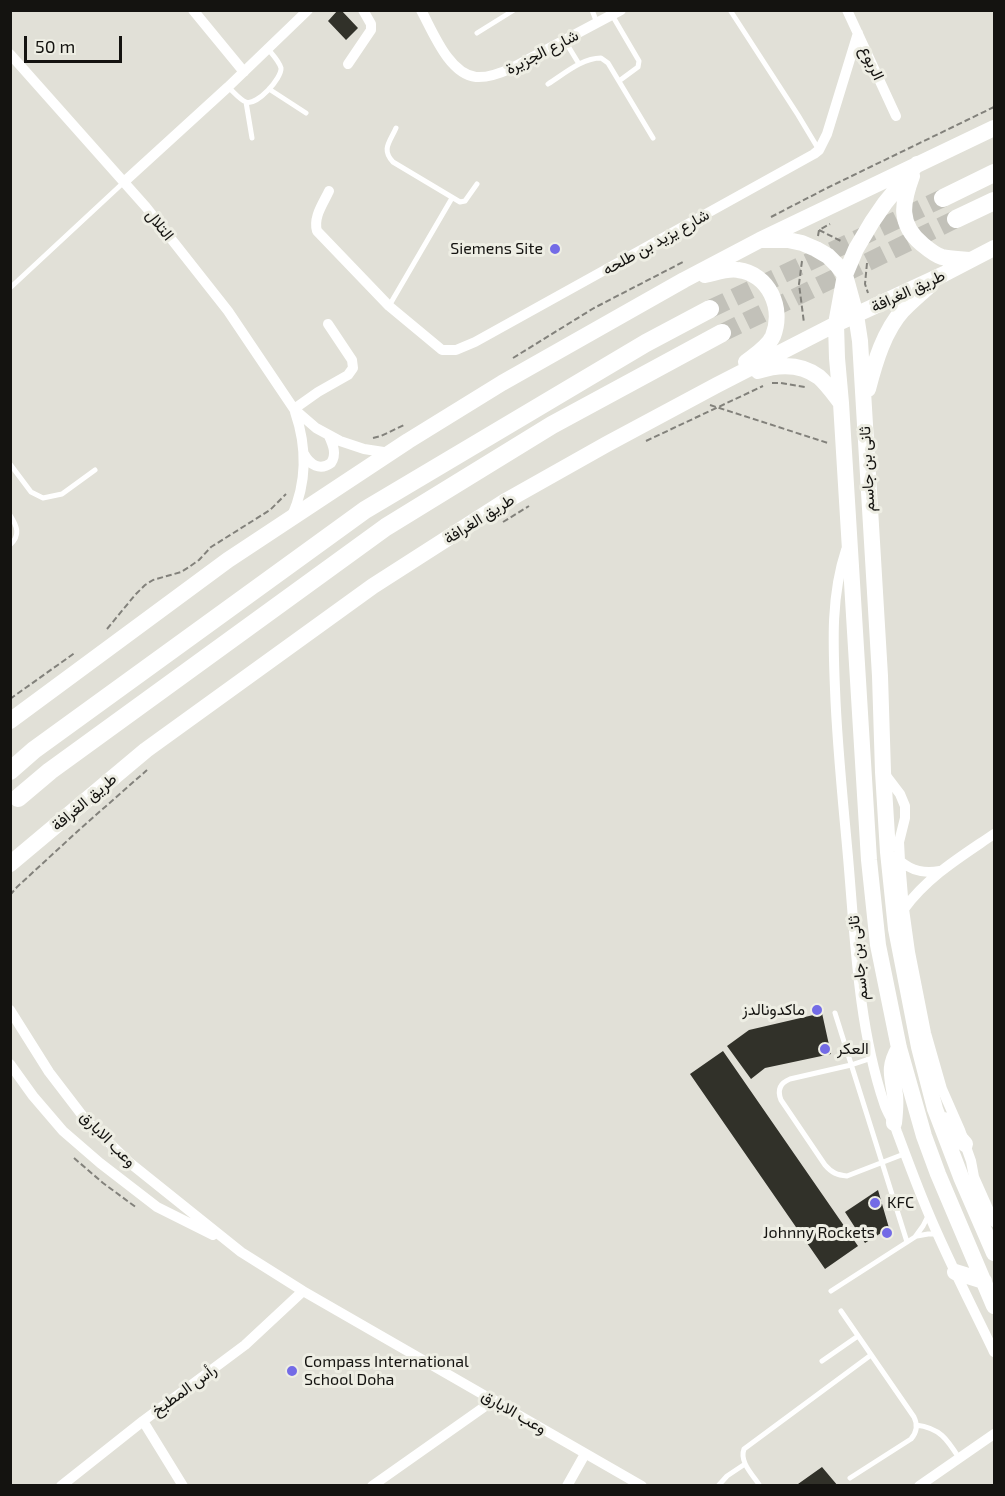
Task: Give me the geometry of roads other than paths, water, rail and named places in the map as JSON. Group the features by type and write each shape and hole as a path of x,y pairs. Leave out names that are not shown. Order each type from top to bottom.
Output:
{"highway":[{"path":"943,198 994,173"},
{"path":"956,219 994,201"},
{"path":"10,771 34,750 365,510 646,343 710,309"},
{"path":"18,798 50,771 386,527 552,425 722,333"}],"main road":[{"path":"10,721 228,561 390,453 502,383 684,280 760,240 994,128"},
{"path":"916,164 903,206 910,232 923,245 941,257 970,260"},
{"name":"ثانى بن جاسم","path":"916,164 872,222 856,249 845,275 836,324 869,860 878,945 899,1048 924,1136 938,1174 994,1305"},
{"name":"ثانى بن جاسم","path":"760,240 788,240 802,243 828,256 845,275 856,315 864,404 888,852 896,929 916,1036 935,1109 961,1177 994,1252"},
{"name":"طريق الغرافة","path":"12,859 36,842 146,750 373,586 504,502 717,385 836,324 994,248"},
{"path":"684,280 736,269 762,280 774,299 776,323 772,338 761,350 717,385"},
{"path":"864,404 873,370 890,327 902,311 944,274"},
{"path":"717,385 769,368 797,366 818,377 841,403"},
{"path":"894,1123 896,1104 891,1079 891,1064 899,1048"},
{"path":"935,1109 965,1144"},
{"path":"955,1272 984,1281"}],"street":[{"path":"193,10 244,72"},
{"path":"125,181 308,10"},
{"path":"348,64 370,30 370,24 363,10"},
{"name":"شارع الجزيرة","path":"421,10 443,50 455,66 465,74 477,77 497,74 512,68 616,13"},
{"name":"الربوع","path":"847,10 896,116"},
{"path":"819,150 827,135 858,33"},
{"name":"التلال","path":"10,54 125,181 228,311 294,409"},
{"name":"شارع يزيد بن طلحه","path":"329,191 317,216 317,231 389,306 442,350 451,351 464,348 819,150"},
{"path":"294,409 348,375 353,368 352,360 328,324"},
{"path":"294,409 316,428 352,446 390,453"},
{"path":"291,519 303,480 304,453 303,438 294,409"},
{"path":"304,453 309,461 317,466 322,467 331,463 335,454 329,435"},
{"name":"ثانى بن جاسم","path":"849,541 834,608 837,736 862,998 872,1058 885,1105 894,1123 904,1154 938,1235 994,1352"},
{"path":"883,772 900,794 905,806 905,818 899,842 904,909 926,1034 942,1089 955,1116 971,1161 974,1177 994,1222"},
{"path":"904,909 920,889 940,871 994,834"},
{"path":"900,861 923,873 940,871"},
{"name":"وعب الابارق","path":"10,1010 50,1072 85,1119 130,1164 241,1252 303,1291 642,1485"},
{"name":"وعب الابارق","path":"10,1064 33,1096 63,1131 100,1163 157,1207 232,1244"},
{"name":"رأس المطبخ","path":"61,1485 245,1345 303,1291"},
{"path":"372,1485 494,1400"},
{"path":"143,1421 183,1485"},
{"path":"919,1485 994,1435"},
{"path":"567,1485 585,1454"}],"lane":[{"path":"477,33 514,10"},
{"path":"592,10 597,23"},
{"path":"730,10 819,150"},
{"path":"616,13 639,61 638,67 619,81"},
{"path":"565,41 579,64"},
{"path":"228,87 250,103 269,89 280,75 281,68 268,49"},
{"path":"548,84 579,64 594,58 601,58 608,63 653,138"},
{"path":"269,89 306,113"},
{"path":"246,102 252,138"},
{"path":"396,128 386,150 387,156 393,162 460,202 465,201 477,184"},
{"path":"10,288 125,181"},
{"path":"389,306 452,198"},
{"path":"10,464 32,492 43,498 62,495 95,470"},
{"path":"10,515 18,532 16,539 10,545"},
{"path":"835,1013 907,1242"},
{"path":"872,1058 790,1079 784,1082 778,1094 831,1172 848,1176 904,1154"},
{"path":"915,1237 929,1214"},
{"path":"831,1291 915,1237 928,1234 938,1235"},
{"path":"841,1311 914,1417 916,1425 911,1439 850,1478"},
{"path":"822,1361 858,1336"},
{"path":"760,1485 745,1464 742,1456 744,1449 871,1355"},
{"path":"916,1425 940,1433 959,1458"},
{"path":"718,1485 745,1464"}],"tunnel":[{"path":"710,309 943,198"},
{"path":"722,333 956,219"}],"place":[{"name":"Siemens Site","path":"555,249"},
{"name":"ماكدونالدز","path":"817,1010"},
{"name":"العكر","path":"825,1049"},
{"name":"KFC","path":"875,1203"},
{"name":"Johnny Rockets","path":"887,1233"},
{"name":"Compass International School Doha","path":"292,1371"}]}
